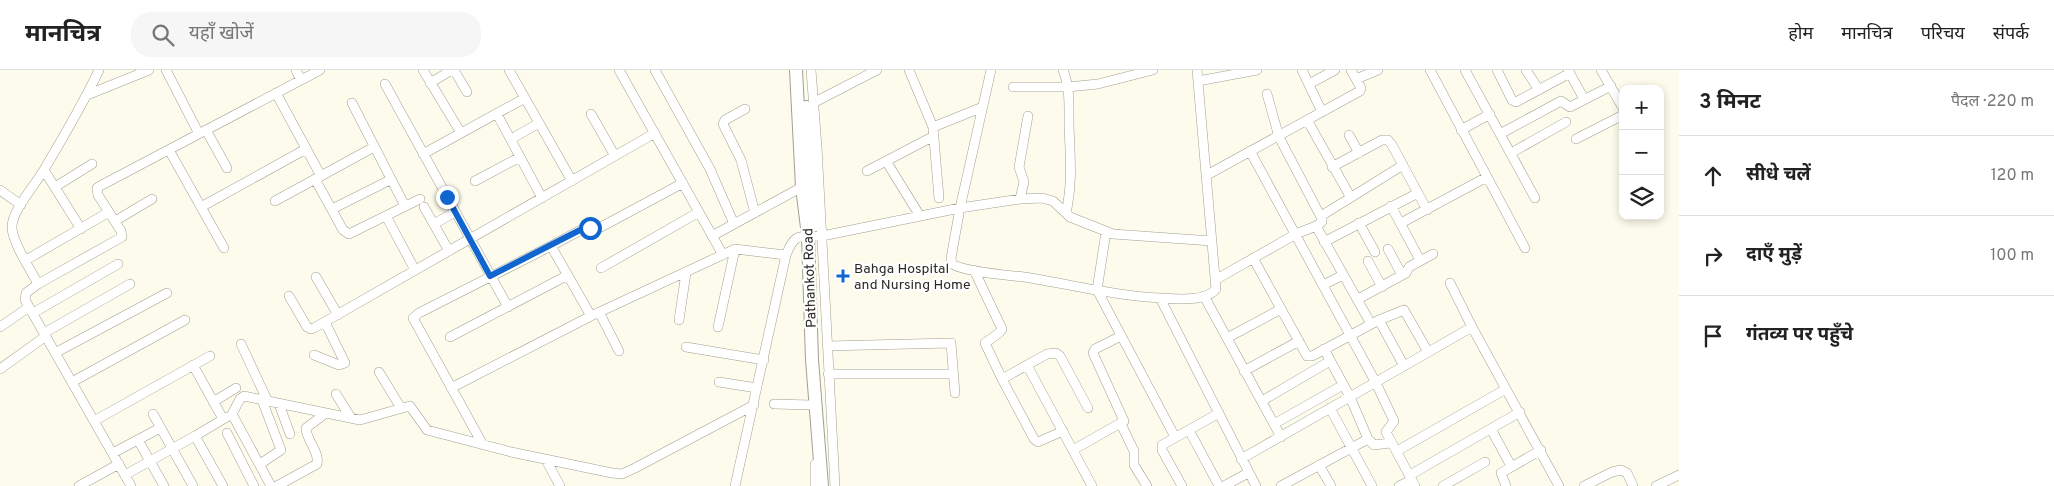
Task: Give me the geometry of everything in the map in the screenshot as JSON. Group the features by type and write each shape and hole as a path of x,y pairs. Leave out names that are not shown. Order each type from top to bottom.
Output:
{"highway":[{"name":"Pathankot Road","path":"796,70 800,188 812,236 812,360 822,486"},
{"path":"803,70 828,486"}],"street":[{"path":"38,284 12,230 14,220 21,205 44,170 87,95 99,70"},
{"path":"87,95 149,70"},
{"path":"166,70 227,168"},
{"path":"296,70 301,80"},
{"path":"131,486 24,296 38,284 122,237 121,231 98,195 97,188 320,70"},
{"path":"424,70 461,134"},
{"path":"430,83 453,70 467,92"},
{"path":"510,70 572,181"},
{"path":"619,70 723,255"},
{"path":"655,70 698,147 734,224"},
{"path":"712,236 800,188 791,70"},
{"path":"811,70 813,103 811,405 815,486"},
{"path":"857,70 860,79"},
{"path":"813,103 877,70"},
{"path":"909,70 933,132 939,198"},
{"path":"991,70 960,208 951,261 954,266 1097,290 1160,298 1204,296 1215,291 1197,70"},
{"path":"1064,70 1068,87 1071,180 1066,213"},
{"path":"1198,81 1257,70"},
{"path":"1302,70 1322,112"},
{"path":"1309,84 1335,70"},
{"path":"1207,175 1360,92 1361,88 1353,74 1378,70"},
{"path":"1430,70 1525,248"},
{"path":"1465,70 1535,198"},
{"path":"1496,70 1515,102 1569,72 1584,99"},
{"path":"1526,70 1539,90"},
{"path":"1601,70 1619,101"},
{"path":"1013,87 1068,87 1098,84 1148,71"},
{"path":"386,84 508,307"},
{"path":"1500,134 1561,101 1570,107 1610,86"},
{"path":"276,93 306,149 342,230 349,234 404,206 422,203 449,251"},
{"path":"1215,280 1322,221 1279,136 1267,94"},
{"path":"423,154 525,98"},
{"path":"352,103 404,206"},
{"path":"867,171 933,132 983,107"},
{"path":"745,108 725,120 724,124 740,160 755,212"},
{"path":"497,114 542,198"},
{"path":"591,114 615,156"},
{"path":"1461,130 1490,114"},
{"path":"1020,199 1024,182 1019,167 1028,116"},
{"path":"1576,139 1619,117"},
{"path":"1307,120 1350,196"},
{"path":"1511,153 1566,122"},
{"path":"511,139 539,123"},
{"path":"289,296 309,329 325,322 655,133"},
{"path":"1350,135 1359,153"},
{"path":"1332,167 1382,140 1388,140 1427,210"},
{"path":"275,201 374,147"},
{"path":"202,207 306,149"},
{"path":"169,150 224,248"},
{"path":"1250,151 1376,383 1394,421 1393,425 1386,431 1390,443 1412,480"},
{"path":"476,181 520,157"},
{"path":"886,161 920,216"},
{"path":"54,187 92,164"},
{"path":"1321,216 1350,196 1403,165"},
{"path":"44,170 81,228"},
{"path":"1401,223 1487,177"},
{"path":"332,209 390,180"},
{"path":"483,444 414,318 419,313 580,230 601,228 683,183"},
{"path":"0,190 21,205"},
{"path":"1324,242 1391,206 1418,194"},
{"path":"735,486 786,255 793,240 960,208 1020,199 1042,198 1053,201 1066,213 1106,232 1122,236 1212,241"},
{"path":"115,221 152,199"},
{"path":"1391,206 1420,260"},
{"path":"26,260 109,212"},
{"path":"434,224 455,212"},
{"path":"601,268 699,212"},
{"path":"386,216 415,270"},
{"path":"1359,223 1375,252"},
{"path":"1316,226 1358,300 1404,366"},
{"path":"1106,232 1097,290 1175,437"},
{"path":"812,236 827,346 835,486"},
{"path":"550,246 619,351"},
{"path":"451,388 595,314 736,249 786,255"},
{"path":"718,327 736,249"},
{"path":"1388,249 1402,275"},
{"path":"1358,300 1407,272 1409,267 1433,254"},
{"path":"1253,258 1307,356 1312,356 1375,322 1404,310 1428,352"},
{"path":"1368,261 1382,287"},
{"path":"0,327 118,264"},
{"path":"974,270 1001,325 1002,331 985,342 1002,379 1036,441 1041,441 1063,431"},
{"path":"678,320 686,273"},
{"path":"450,338 568,275"},
{"path":"1323,285 1343,275"},
{"path":"316,278 338,314"},
{"path":"1450,283 1506,389 1542,450 1559,486"},
{"path":"0,368 45,335 130,284"},
{"path":"56,353 167,293"},
{"path":"1204,296 1280,437"},
{"path":"1160,298 1241,460 1256,486"},
{"path":"1227,338 1281,309"},
{"path":"72,382 185,320"},
{"path":"314,355 339,365 345,364 325,322"},
{"path":"1241,460 1472,327"},
{"path":"1073,450 1121,424 1124,420 1093,353 1095,349 1121,336"},
{"path":"1244,371 1299,341"},
{"path":"827,346 951,342 952,374 955,393"},
{"path":"240,344 265,401 281,450 260,464"},
{"path":"686,347 764,360"},
{"path":"1324,349 1350,397 1368,439 1374,445 1390,443"},
{"path":"1002,379 1047,354 1058,354 1088,408"},
{"path":"94,421 210,356"},
{"path":"1262,401 1330,361"},
{"path":"193,365 223,419"},
{"path":"1027,365 1092,486"},
{"path":"379,372 401,408"},
{"path":"828,374 952,374"},
{"path":"719,382 758,388"},
{"path":"1274,424 1343,384"},
{"path":"213,402 236,388"},
{"path":"1396,451 1506,389"},
{"path":"336,394 351,418"},
{"path":"125,475 232,414 242,397 246,396 326,414 365,420 401,408 411,407 427,430 546,460 622,474 754,405"},
{"path":"279,404 290,434"},
{"path":"774,404 811,405"},
{"path":"1330,408 1372,486"},
{"path":"1399,486 1412,480 1490,429 1520,412"},
{"path":"153,414 193,486"},
{"path":"232,414 270,485 317,464 318,459 306,434 306,428 326,414"},
{"path":"1182,486 1162,447 1164,443 1218,414"},
{"path":"1121,424 1134,451 1134,465 1145,485"},
{"path":"113,453 160,428"},
{"path":"1490,429 1511,466"},
{"path":"1189,430 1218,486"},
{"path":"226,433 254,486"},
{"path":"195,436 223,486"},
{"path":"1281,486 1293,483 1320,465 1368,439"},
{"path":"138,440 164,486"},
{"path":"1506,486 1500,474 1542,450"},
{"path":"546,460 560,486"},
{"path":"1443,486 1485,462"},
{"path":"82,485 119,464"},
{"path":"1320,465 1331,486"},
{"path":"1584,486 1621,470 1627,473 1633,486"},
{"path":"1224,486 1248,473"},
{"path":"1656,486 1679,477"}],"place":[{"name":"Bahga Hospital and Nursing Home","path":"843,276"}],"route":[{"path":"447,197 490,276 580,230 590,228"}]}
